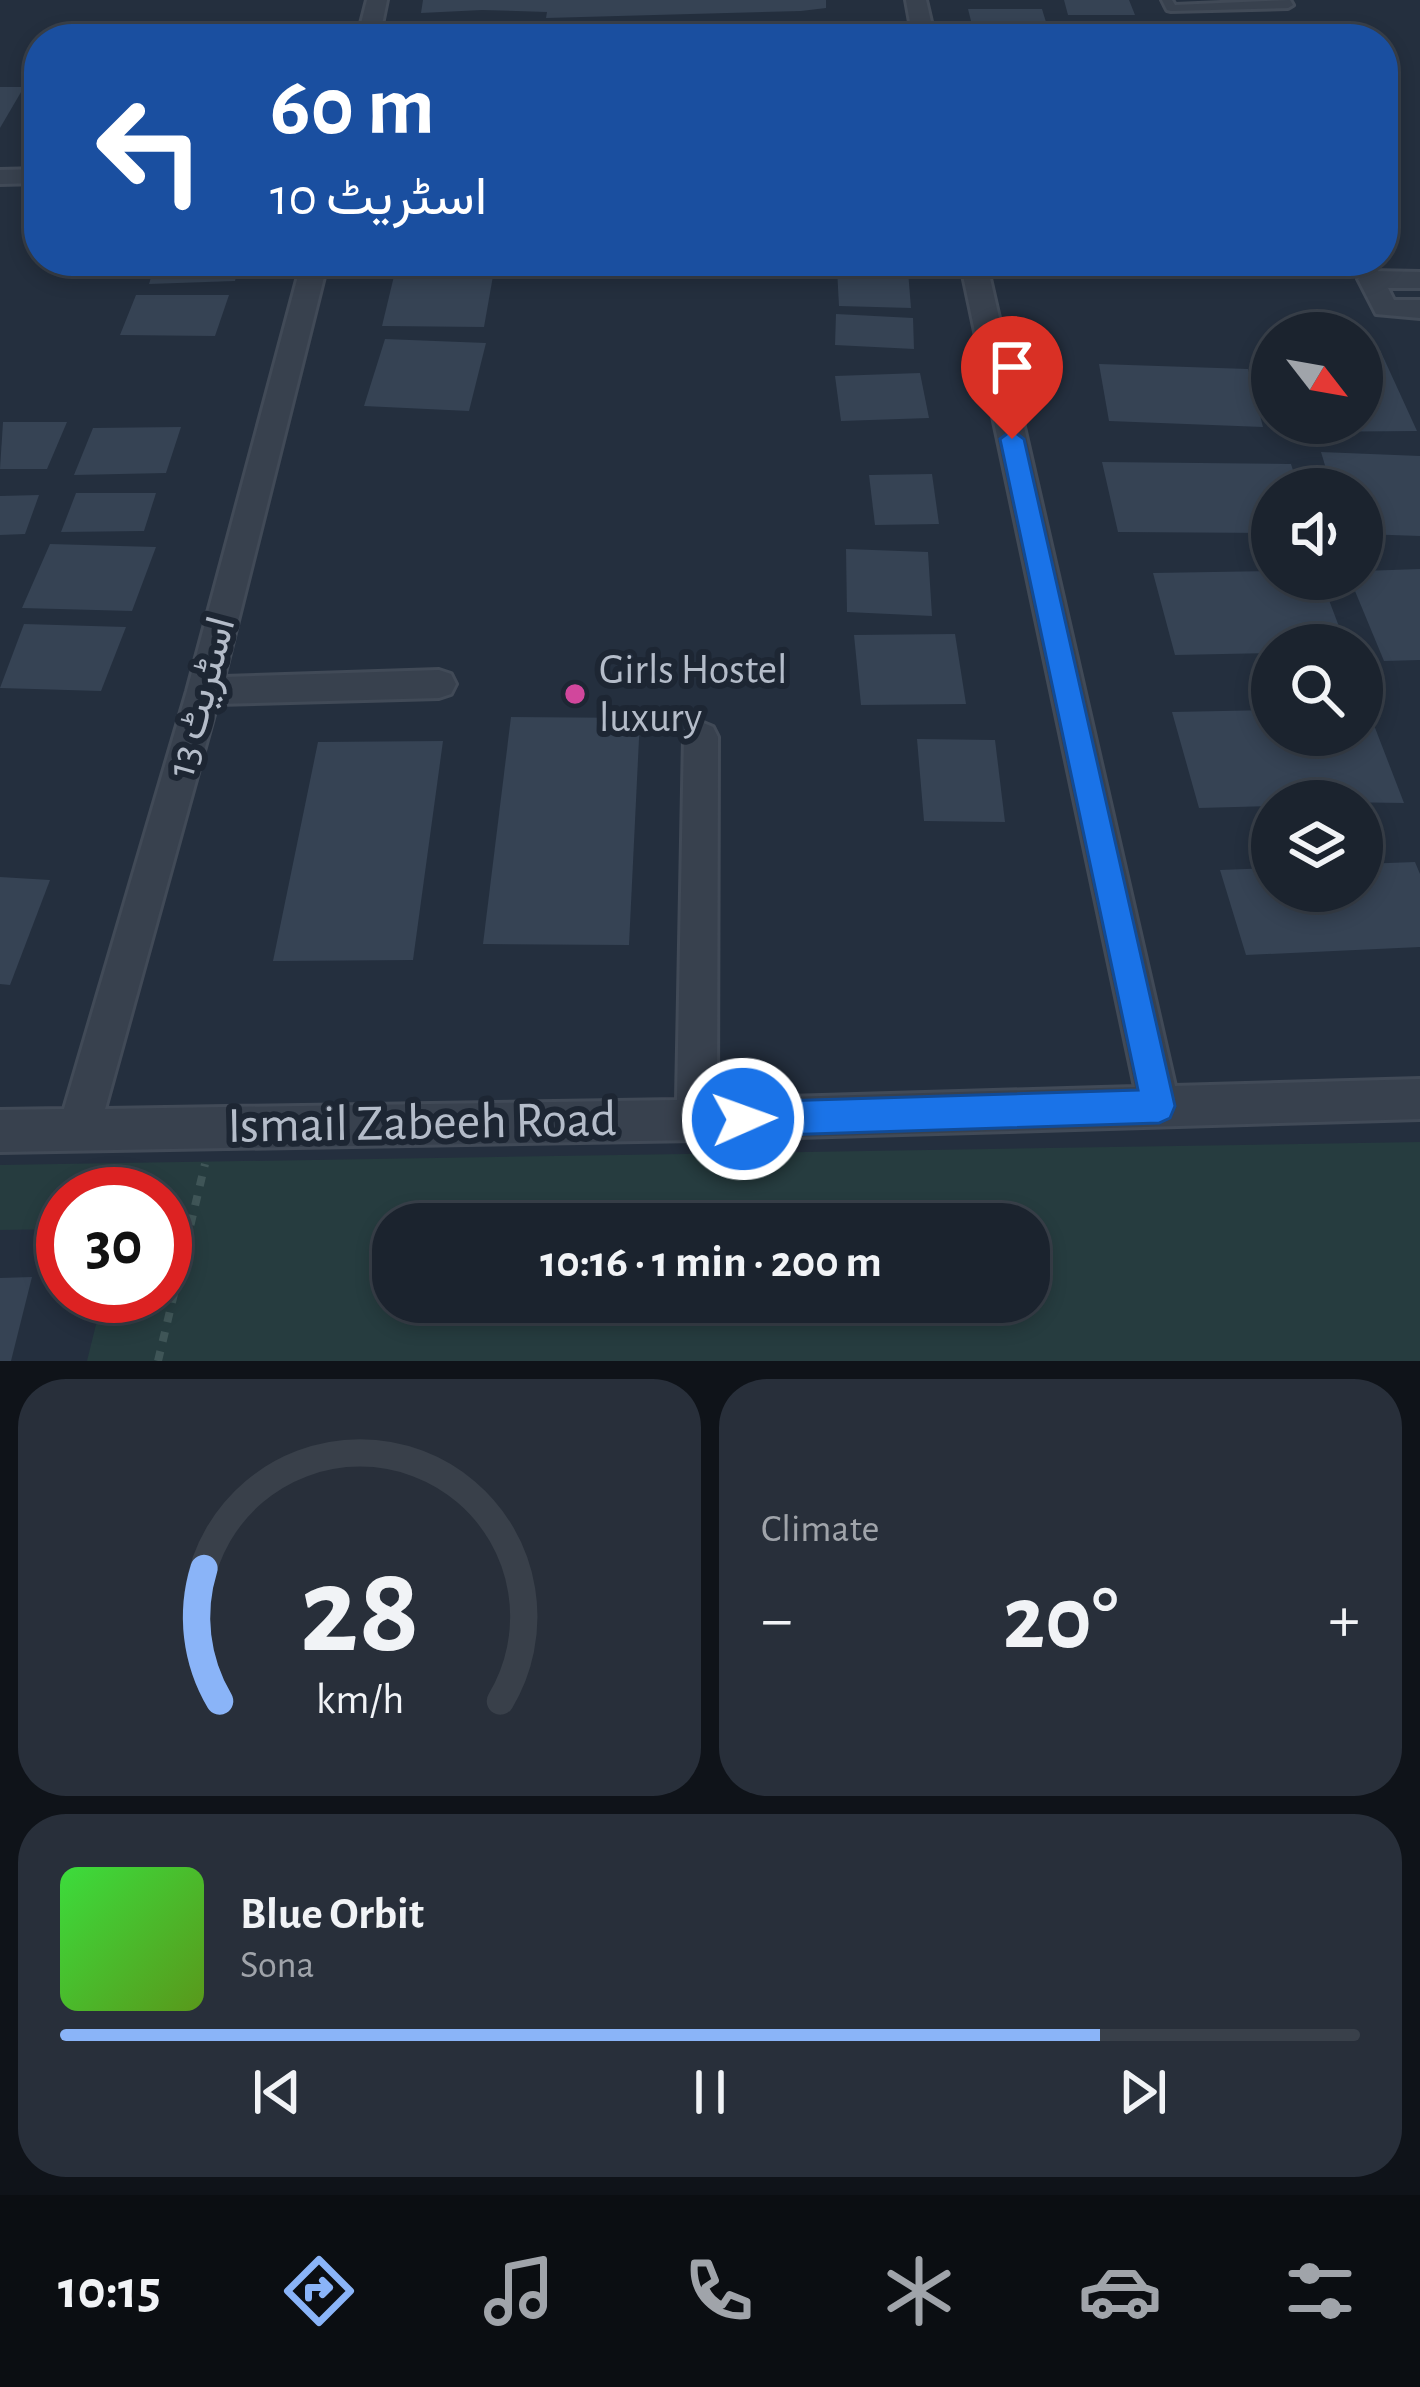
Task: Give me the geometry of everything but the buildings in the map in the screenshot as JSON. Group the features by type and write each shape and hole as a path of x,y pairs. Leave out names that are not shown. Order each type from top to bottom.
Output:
{"street":[{"name":"اسٹریٹ 13","path":"78,1131 204,691 312,276"},
{"path":"976,276 1159,1106"},
{"path":"1420,280 1371,279 1385,308 1420,309"},
{"path":"204,691 439,683"},
{"path":"697,1120 701,736"},
{"name":"Ismail Zabeeh Road","path":"0,1131 697,1120 1420,1099"}],"lane":[{"path":"1167,0 1171,8 1288,5 1285,0"}],"path":[{"path":"158,1361 214,1126"}],"green space":[{"path":"1420,1142 1420,1361 87,1361 96,1323 192,1323 192,1167 36,1167 36,1229 0,1230 0,1165"}],"place":[{"name":"Girls Hostel luxury","path":"575,694"}],"route":[{"path":"743,1119 1159,1106 1012,439"}]}
